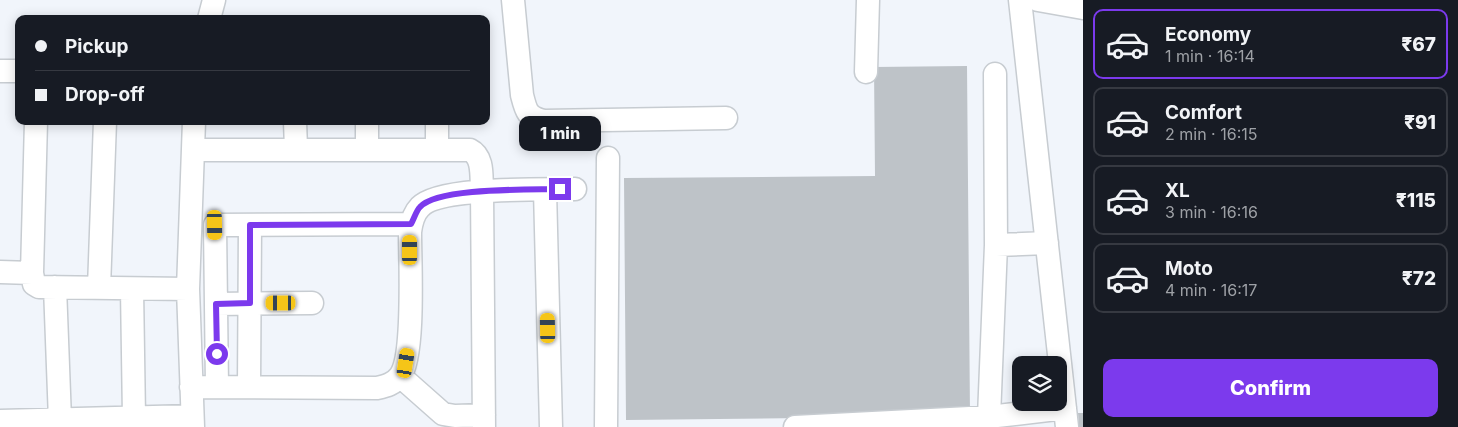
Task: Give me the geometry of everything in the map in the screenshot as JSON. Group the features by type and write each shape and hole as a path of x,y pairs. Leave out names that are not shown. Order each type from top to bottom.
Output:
{"street":[{"path":"210,15 214,0"},
{"path":"513,0 522,95 526,110 533,118 544,121 726,118"},
{"path":"866,72 868,0"},
{"path":"795,427 989,417 1066,418 1020,0"},
{"path":"1038,0 1083,8"},
{"path":"0,71 15,71"},
{"path":"989,417 996,244 996,74"},
{"path":"36,125 32,273 34,284 39,287 55,288 188,289"},
{"path":"99,288 105,125"},
{"path":"0,421 134,418 192,422 188,289 194,125"},
{"path":"295,125 296,149"},
{"path":"367,125 367,150"},
{"path":"437,125 437,150"},
{"path":"193,150 470,150 476,153 480,160 482,191 484,421 443,414 400,376"},
{"path":"606,427 608,158"},
{"path":"191,387 377,388 390,385 400,376 406,363 409,343 411,224 420,207 432,200 446,196 482,191 575,189"},
{"path":"545,190 551,427"},
{"path":"217,387 215,225 411,224"},
{"path":"249,388 250,225"},
{"path":"996,244 1048,243"},
{"path":"0,272 32,273"},
{"path":"55,288 60,420"},
{"path":"132,288 134,418"},
{"path":"216,304 312,303"}],"building":[{"path":"967,66 970,416 626,420 624,178 875,176 874,67"},
{"path":"1078,413 1083,413 1083,427 1079,427"}],"route":[{"path":"217,354 216,304 250,303 250,225 411,224 420,207 432,200 446,196 482,191 560,189"}]}
